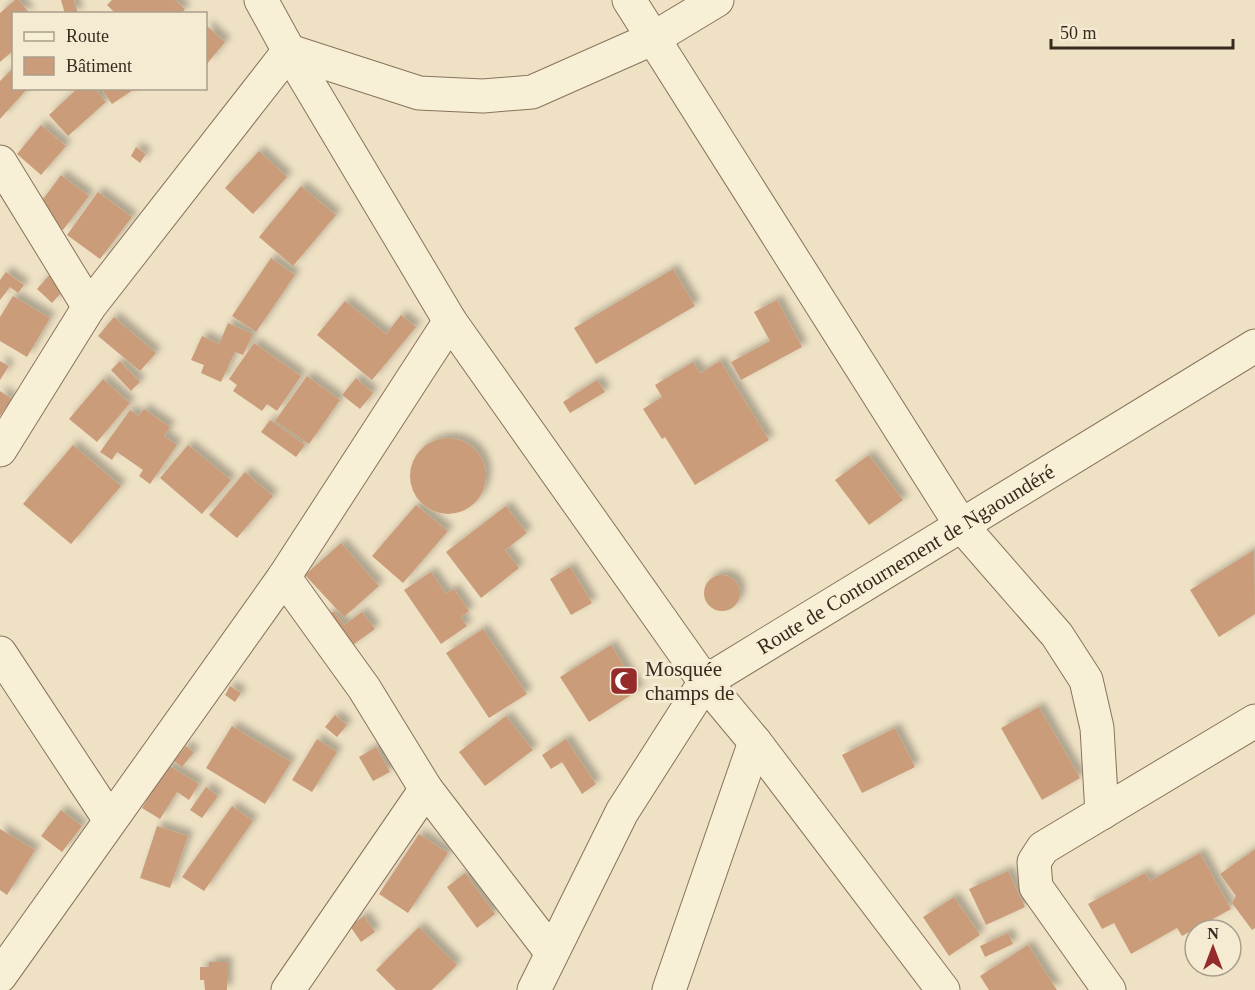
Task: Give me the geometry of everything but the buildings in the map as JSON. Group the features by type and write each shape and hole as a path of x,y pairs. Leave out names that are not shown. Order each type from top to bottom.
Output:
{"street":[{"path":"261,0 450,321 705,682 755,742 943,990"},
{"path":"629,0 961,525 1057,635 1086,680 1096,728 1102,813"},
{"path":"289,51 419,93 483,96 531,92 654,39 717,0"},
{"path":"0,450 89,307 289,51"},
{"path":"0,162 89,307"},
{"path":"0,976 284,577 450,321"},
{"name":"Route de Contournement de Ngaoundéré","path":"534,990 622,812 705,682 1255,346"},
{"path":"284,577 364,688 426,789 552,953"},
{"path":"0,653 110,820"},
{"path":"1109,990 1036,887 1034,862 1043,849 1255,721"},
{"path":"669,990 755,742"},
{"path":"288,990 426,789"}],"place":[{"name":"Mosquée champs de","path":"624,681"}]}
